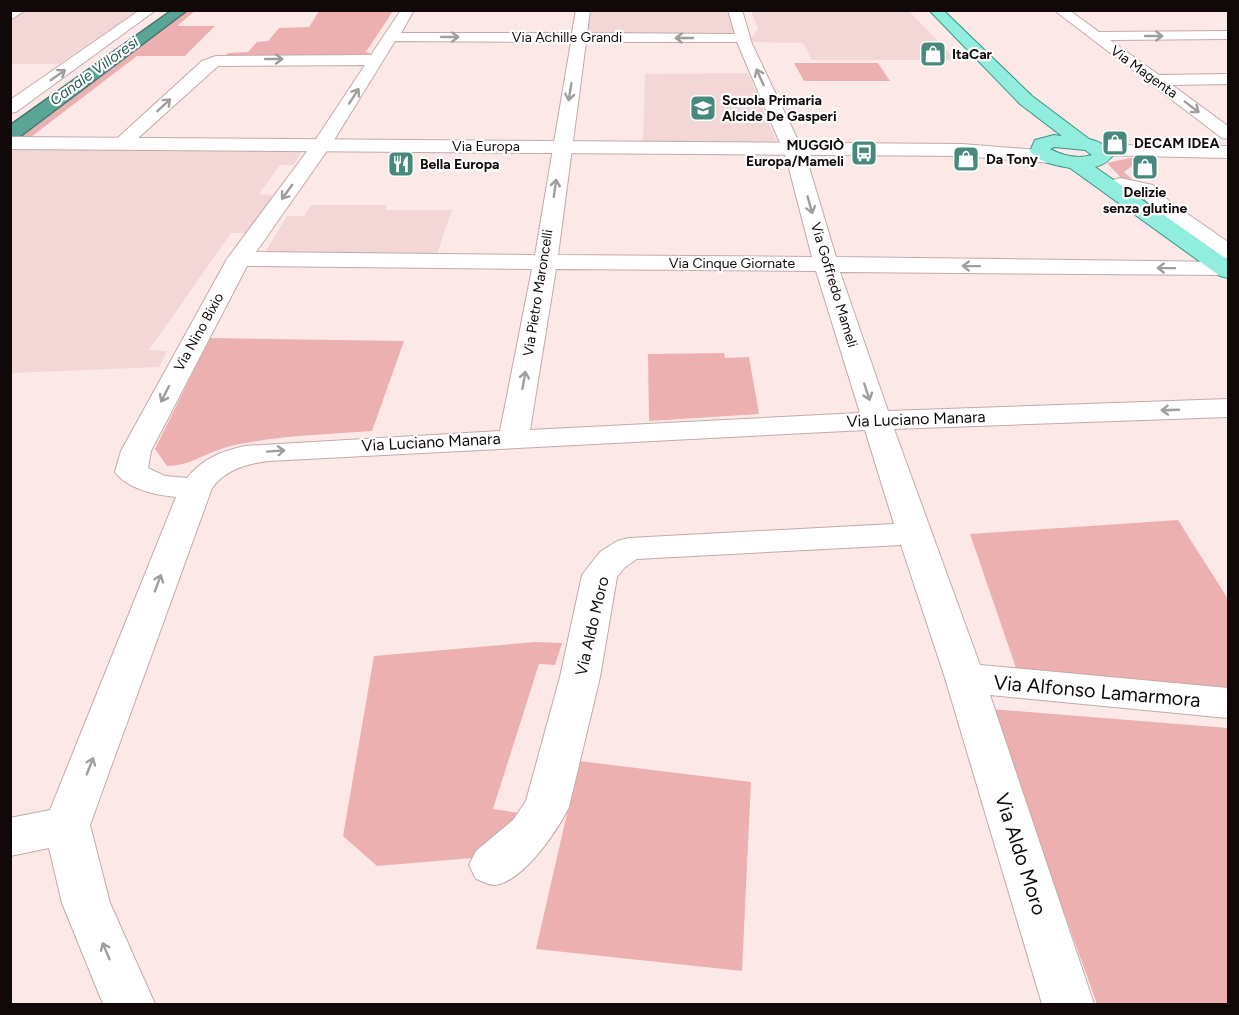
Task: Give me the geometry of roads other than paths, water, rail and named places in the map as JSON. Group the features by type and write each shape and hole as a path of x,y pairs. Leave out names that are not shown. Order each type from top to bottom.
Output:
{"main road":[{"path":"935,10 1079,153 1173,232 1227,264"},
{"path":"1026,100 1038,119 1046,148 1100,156 1120,184 1173,232"}],"street":[{"path":"10,16 20,10"},
{"path":"10,108 150,10"},
{"name":"Via Nino Bixio","path":"196,488 153,484 131,472 136,451 239,259 322,145 408,10"},
{"name":"Via Pietro Maroncelli","path":"514,438 545,262 583,10"},
{"name":"Via Goffredo Mameli","path":"735,10 743,38 793,149 826,264 876,420"},
{"name":"Via Magenta","path":"1060,10 1228,134"},
{"path":"1096,36 1228,35"},
{"name":"Via Achille Grandi","path":"392,37 743,38"},
{"path":"120,144 208,64 216,60 377,60"},
{"path":"1155,80 1228,80"},
{"name":"Via Europa","path":"13,143 962,150 1046,148"},
{"path":"1100,156 1228,152"},
{"path":"1120,184 1146,189 1227,264"},
{"name":"Via Cinque Giornate","path":"239,259 826,264 1227,264"},
{"name":"Via Luciano Manara","path":"67,825 196,488 207,473 245,455 371,445 876,420 1228,408"},
{"name":"Via Aldo Moro","path":"876,420 965,678 1068,1005"},
{"name":"Via Aldo Moro","path":"493,865 529,834 547,807 580,677 600,575 612,560 629,549 914,534"},
{"name":"Via Alfonso Lamarmora","path":"965,678 1228,703"},
{"path":"10,837 67,825 86,903 129,1005"}],"water":[{"name":"Canale Villoresi","path":"170,11 187,11 11,144 11,124"}],"place":[{"name":"ItaCar","path":"933,54"},
{"name":"Scuola Primaria Alcide De Gasperi","path":"703,108"},
{"name":"DECAM IDEA","path":"1115,143"},
{"name":"MUGGIÒ Europa/Mameli","path":"864,153"},
{"name":"Da Tony","path":"966,159"},
{"name":"Bella Europa","path":"401,164"},
{"name":"Delizie senza glutine","path":"1145,167"}]}
